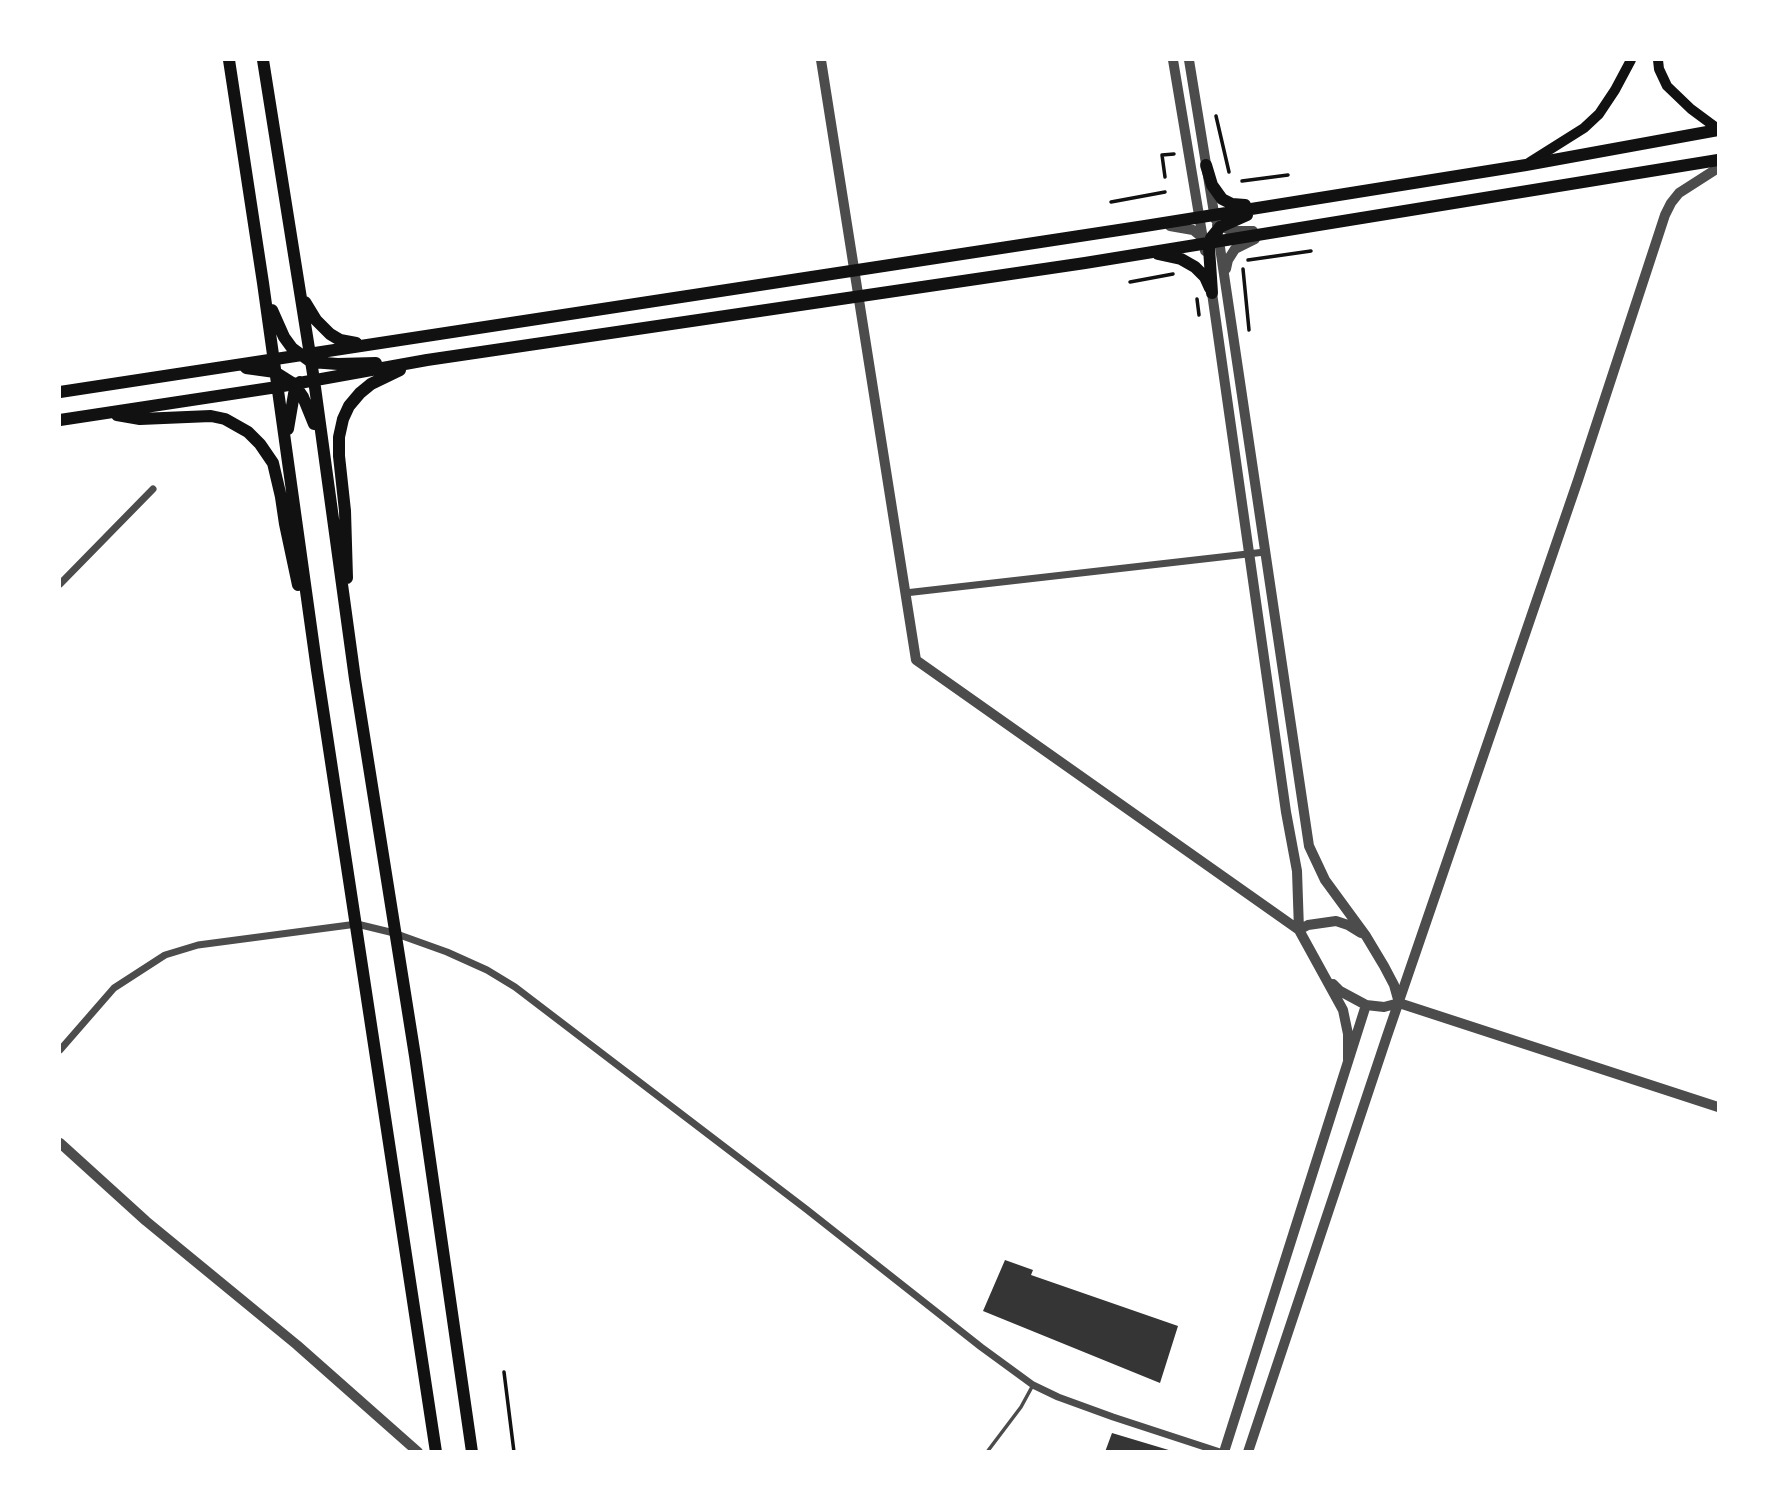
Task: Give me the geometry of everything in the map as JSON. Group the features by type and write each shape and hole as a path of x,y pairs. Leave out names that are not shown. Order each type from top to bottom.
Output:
{"main road":[{"path":"229,60 310,621 436,1451"},
{"path":"263,60 299,286 345,617 417,1070 472,1451"},
{"path":"1526,165 1584,128 1599,114 1631,60"},
{"path":"1658,60 1667,86 1718,130"},
{"path":"1206,165 1215,190 1226,202 1270,206 1526,165 1718,130"},
{"path":"286,452 290,410 297,385 309,364 370,345 1145,226 1211,232 1278,231 1718,160"},
{"path":"263,283 284,337 309,364 427,360 1143,253 1211,232 1270,206"},
{"path":"1211,232 1212,293"},
{"path":"1143,253 1187,262 1205,278 1212,293"},
{"path":"299,286 316,320 330,334 340,340 370,345"},
{"path":"324,364 370,345"},
{"path":"60,392 214,368 427,360"},
{"path":"345,617 346,537 339,456 343,419 355,400 371,384 427,360"},
{"path":"274,365 297,385 323,451"},
{"path":"60,420 297,385"},
{"path":"107,413 141,419 199,416 225,419 248,432 260,444 273,463 277,476 295,576 310,621"}],"street":[{"path":"821,60 916,660 1299,930 1343,1010 1348,1034 1348,1060"},
{"path":"1173,60 1192,168 1226,290 1309,846 1325,880 1366,936 1394,985 1399,1003"},
{"path":"1189,60 1206,165 1211,232"},
{"path":"1248,1451 1578,480 1665,215 1679,193 1718,168"},
{"path":"1145,226 1180,226 1211,232"},
{"path":"1226,290 1228,260 1235,249 1278,231"},
{"path":"1212,293 1286,812 1297,871 1299,930"},
{"path":"60,584 153,489"},
{"path":"905,593 1265,552"},
{"path":"1299,930 1308,925 1336,921 1366,936"},
{"path":"60,1050 114,988 165,955 198,945 357,924 394,933 447,952 487,970 515,987 1034,1385 1104,1414 1222,1451 1366,1005"},
{"path":"1320,966 1340,991 1366,1005 1384,1007 1399,1003 1718,1107"},
{"path":"60,1143 146,1221 297,1345 418,1451"}],"lane":[{"path":"987,1451 1034,1385"}],"path":[{"path":"1216,116 1229,172"},
{"path":"1165,177 1162,155 1173,153"},
{"path":"1242,181 1288,174"},
{"path":"1111,202 1166,192"},
{"path":"1248,260 1311,251"},
{"path":"1243,269 1249,330"},
{"path":"1130,282 1174,274"},
{"path":"1195,290 1200,317"},
{"path":"504,1372 514,1451"}],"building":[{"path":"1005,1260 1033,1270 1031,1275 1178,1326 1160,1383 983,1311"},
{"path":"1112,1433 1172,1451 1172,1452 1105,1452"}]}
